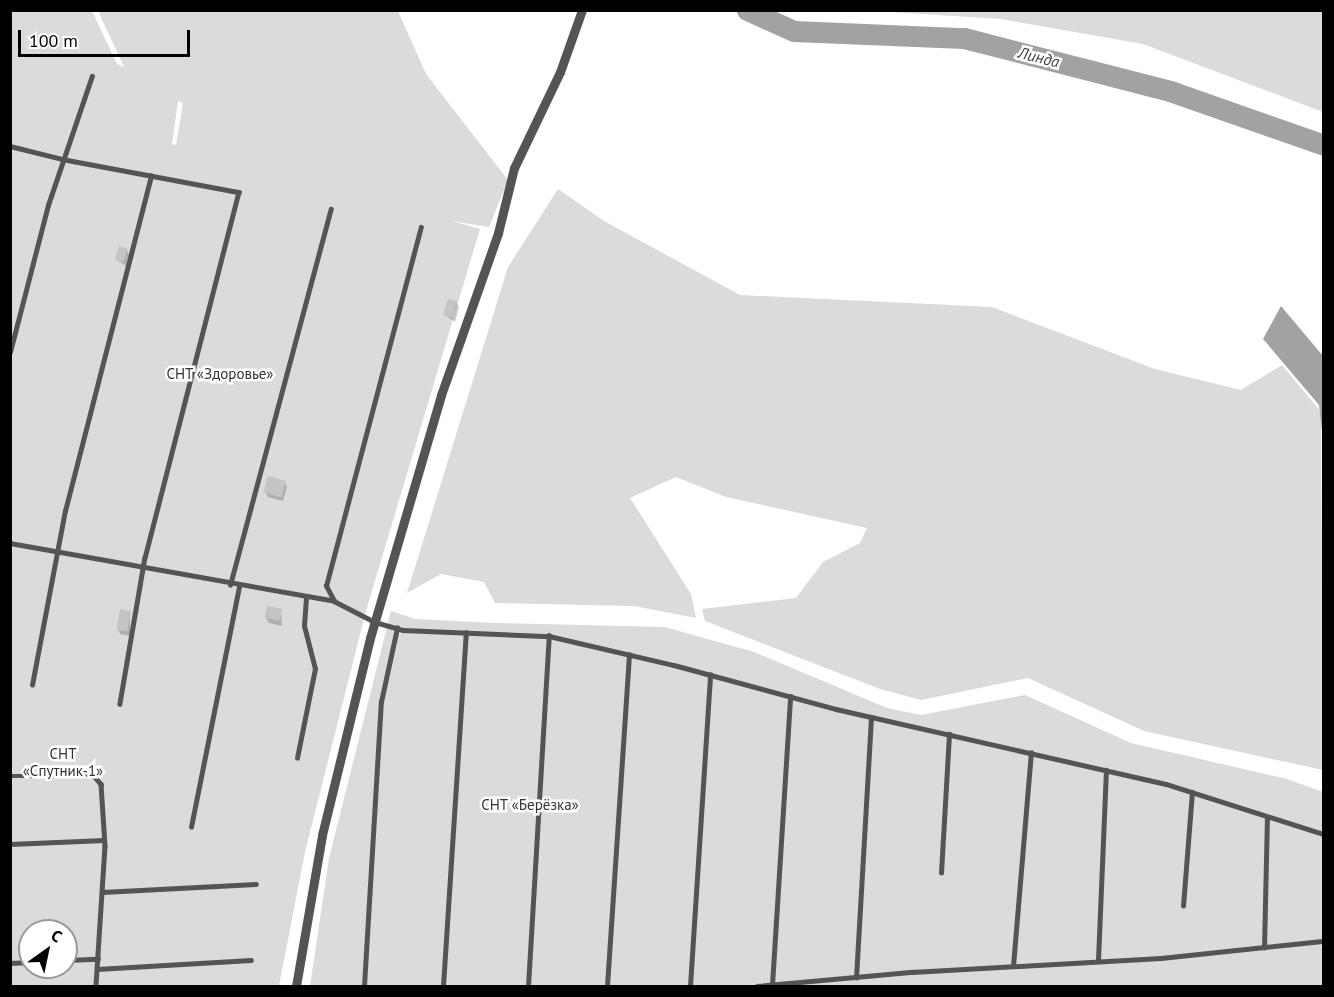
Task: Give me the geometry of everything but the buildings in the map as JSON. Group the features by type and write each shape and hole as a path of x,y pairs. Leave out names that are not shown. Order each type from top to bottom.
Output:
{"street":[{"path":"296,987 322,835 375,622 441,395 498,233 514,168 560,72 582,10"}],"lane":[{"path":"10,352 62,159 92,76"},
{"path":"10,146 62,159 240,192 144,568 120,704"},
{"path":"32,685 57,552 151,176"},
{"path":"230,585 331,209"},
{"path":"334,601 326,586 421,227"},
{"path":"10,543 239,587 334,601 375,622 397,628 549,636 871,717 1106,770 1192,792 1267,819 1323,834"},
{"path":"191,827 239,587"},
{"path":"297,758 315,669 304,626 306,597"},
{"path":"364,987 381,702 397,628"},
{"path":"443,987 466,633"},
{"path":"528,987 549,636"},
{"path":"607,987 629,655"},
{"path":"690,987 710,675"},
{"path":"772,985 790,697"},
{"path":"856,978 871,717"},
{"path":"941,873 949,734"},
{"path":"1013,966 1031,753"},
{"path":"1098,960 1106,770"},
{"path":"10,776 94,776 101,783 104,840 96,987"},
{"path":"1183,906 1192,792"},
{"path":"1264,948 1267,819"},
{"path":"10,844 104,840"},
{"path":"102,892 256,884"},
{"path":"757,987 1264,948 1323,941"},
{"path":"78,960 98,959"},
{"path":"98,969 251,960"}],"green space":[{"name":"СНТ «Здоровье»","path":"10,11 92,11 117,64 124,67 98,11 398,11 426,74 508,180 489,227 452,221 480,229 366,611 305,852 279,986 11,986","holes":["178,101 183,103 176,145 172,144"]},
{"path":"874,11 1323,11 1323,112 1143,44 1001,19"},
{"path":"558,189 604,221 740,295 992,307 1155,369 1241,390 1282,365 1321,412 1323,770 1144,731 1028,678 921,700 880,689 705,621 702,609 796,598 823,562 860,543 867,528 726,497 676,477 630,498 691,594 696,618 634,606 495,603 484,582 441,574 407,593 508,267"},
{"name":"СНТ «Берёзка»","path":"391,611 416,619 665,627 754,652 887,708 921,715 1025,695 1131,743 1287,779 1323,792 1323,986 310,986 329,858"}],"shaded area":[{"path":"1281,306 1323,356 1323,440 1319,405 1263,339"}],"waterway":[{"name":"Линда","path":"747,10 794,31 964,38 1170,91 1324,145"}],"park label":[{"name":"СНТ «Спутник-1»","path":"63,762"}]}
